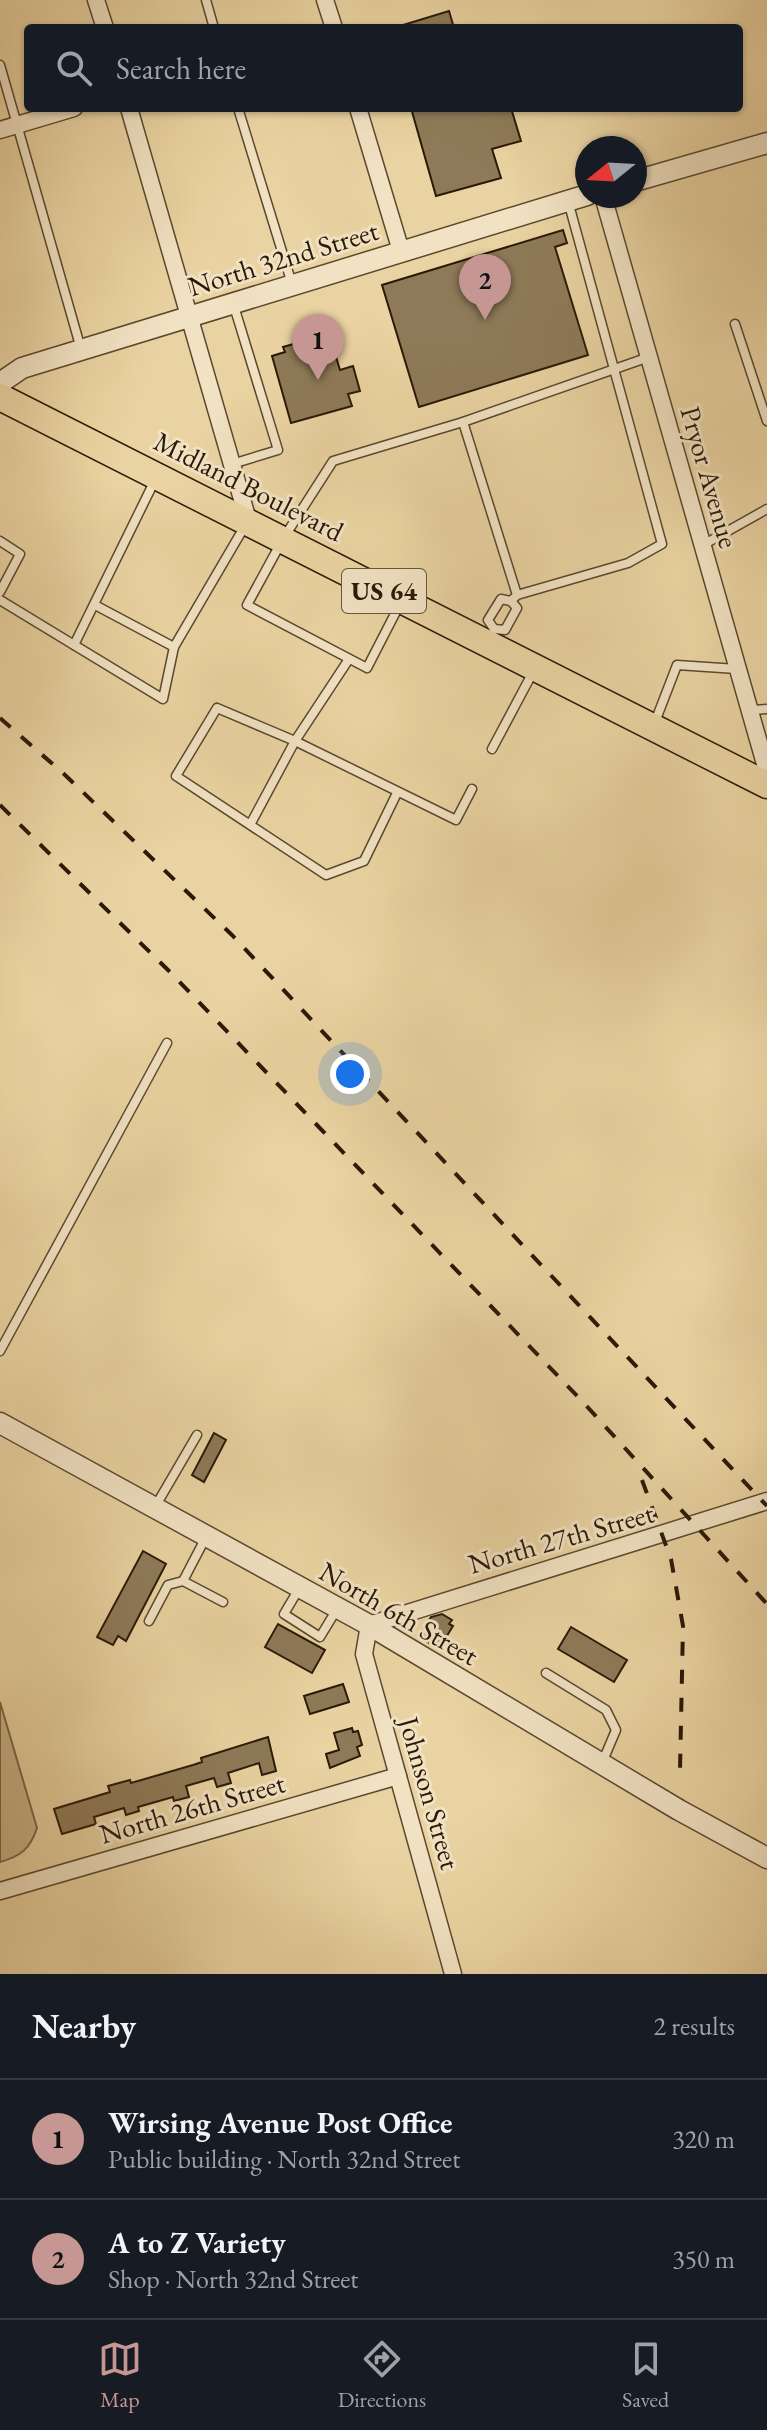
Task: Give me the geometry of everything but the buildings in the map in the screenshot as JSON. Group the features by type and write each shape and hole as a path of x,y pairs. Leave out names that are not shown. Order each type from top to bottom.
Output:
{"main road":[{"name":"Midland Boulevard","path":"0,397 402,600 489,636 535,667 767,785"}],"street":[{"path":"96,0 104,24"},
{"path":"325,0 333,24"},
{"path":"0,130 61,112"},
{"path":"130,112 248,520"},
{"path":"359,112 401,251"},
{"path":"647,178 767,143"},
{"name":"North 32nd Street","path":"0,383 22,368 575,199"},
{"name":"Pryor Avenue","path":"606,208 739,669 758,710 767,771"},
{"name":"North 6th Street","path":"0,1423 369,1625 767,1858"},
{"name":"North 27th Street","path":"369,1625 767,1501"},
{"name":"Johnson Street","path":"369,1625 364,1654 453,1974"},
{"name":"North 26th Street","path":"0,1891 398,1776"}],"lane":[{"path":"206,0 213,24"},
{"path":"0,65 81,350"},
{"path":"239,112 292,284"},
{"path":"463,422 514,598 517,608 505,630 489,636 488,620 501,599 514,598 628,563 662,544 613,372 580,208"},
{"path":"232,464 278,450 233,303"},
{"path":"735,324 767,421"},
{"path":"402,600 367,668 247,605 283,539 333,461 463,422 649,357"},
{"path":"74,645 157,475"},
{"path":"703,545 767,509"},
{"path":"0,600 163,699 174,647 248,520"},
{"path":"0,541 20,554 0,592"},
{"path":"95,605 174,647"},
{"path":"250,825 295,741 349,659"},
{"path":"653,727 677,665 739,669"},
{"path":"492,749 535,667"},
{"path":"397,793 364,861 326,875 176,776 217,708 295,741 456,820 472,789"},
{"path":"0,1351 167,1043"},
{"path":"154,1507 197,1435"},
{"path":"183,1581 207,1536"},
{"path":"149,1621 168,1585 183,1581 223,1602"},
{"path":"300,1587 284,1614 320,1637 338,1608"},
{"path":"546,1673 606,1710 616,1730 602,1764"}],"shaded area":[{"path":"0,1702 37,1828 24,1851 0,1862"}],"railway":[{"path":"0,718 64,774 232,935 767,1506"},
{"path":"0,805 170,972 582,1401 767,1604"},
{"path":"642,1480 671,1559 683,1626 680,1770"}],"place":[{"name":"A to Z Variety","path":"485,320"},
{"name":"Wirsing Avenue Post Office","path":"318,380"}]}
